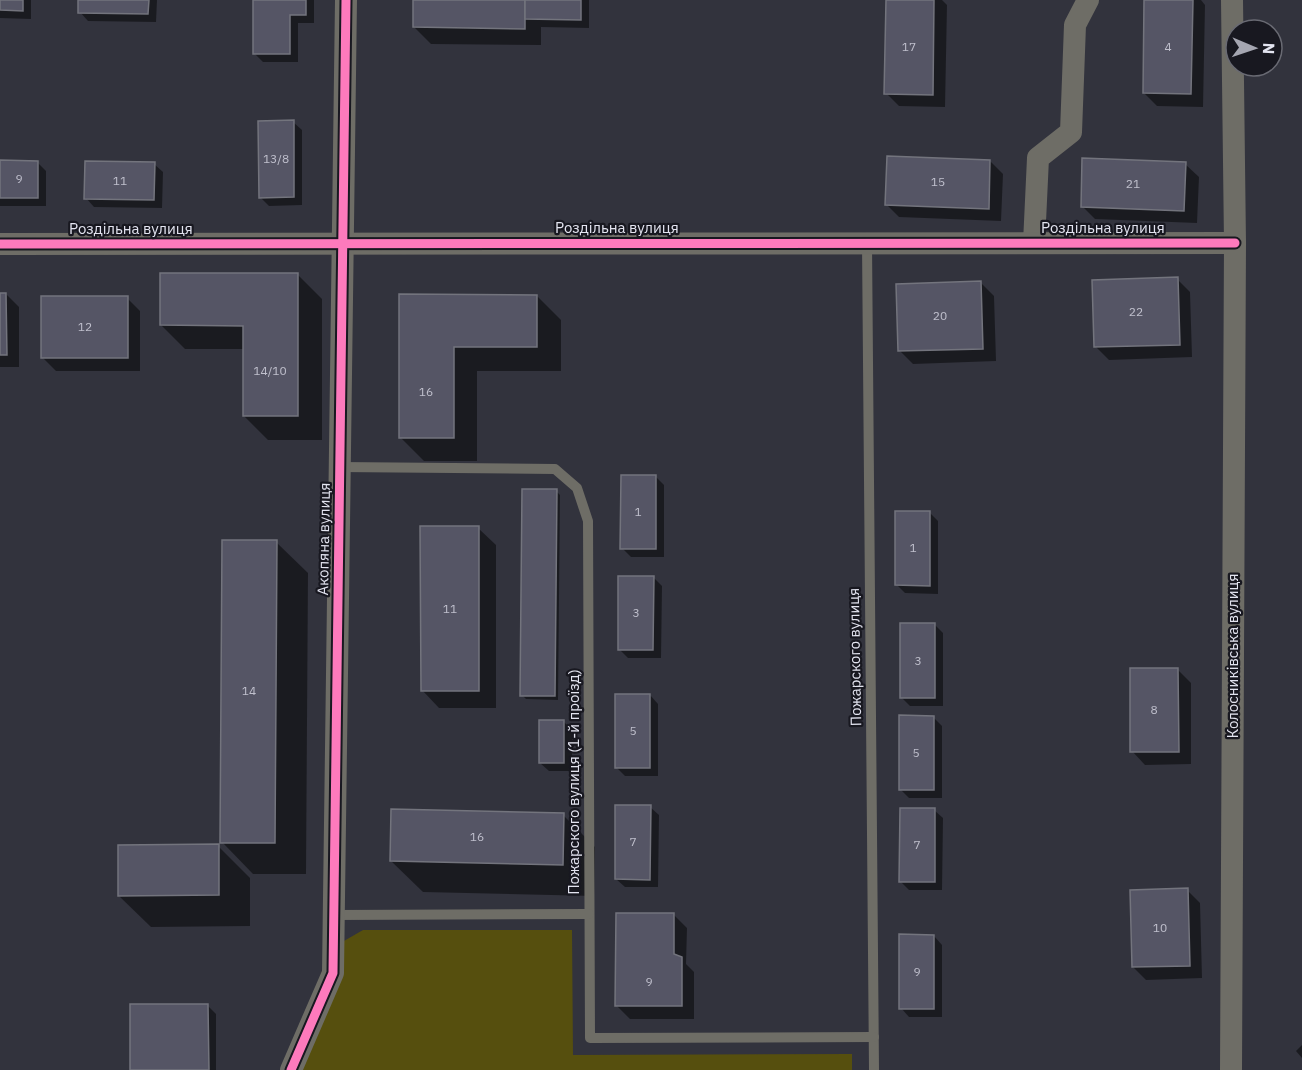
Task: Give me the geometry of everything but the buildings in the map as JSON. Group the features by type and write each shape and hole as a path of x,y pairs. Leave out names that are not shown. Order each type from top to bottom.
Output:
{"street":[{"name":"Акопяна вулиця","path":"291,1070 333,973 346,0"},
{"path":"1034,243 1038,158 1071,132 1075,26 1088,0"},
{"name":"Колосниківська вулиця","path":"1231,1070 1235,243 1232,0"},
{"name":"Роздільна вулиця","path":"0,244 1235,243"}],"lane":[{"name":"Пожарского вулиця","path":"867,243 874,1070"},
{"name":"Пожарского вулиця (1-й проїзд)","path":"339,467 555,469 577,488 588,521 590,1038 874,1037"},
{"path":"334,915 589,915"}],"shaded area":[{"path":"363,930 572,930 573,1055 852,1054 852,1070 287,1070 330,949"}],"cycle path":[{"path":"291,1070 333,973 346,0"},
{"path":"0,244 1235,243"}]}
